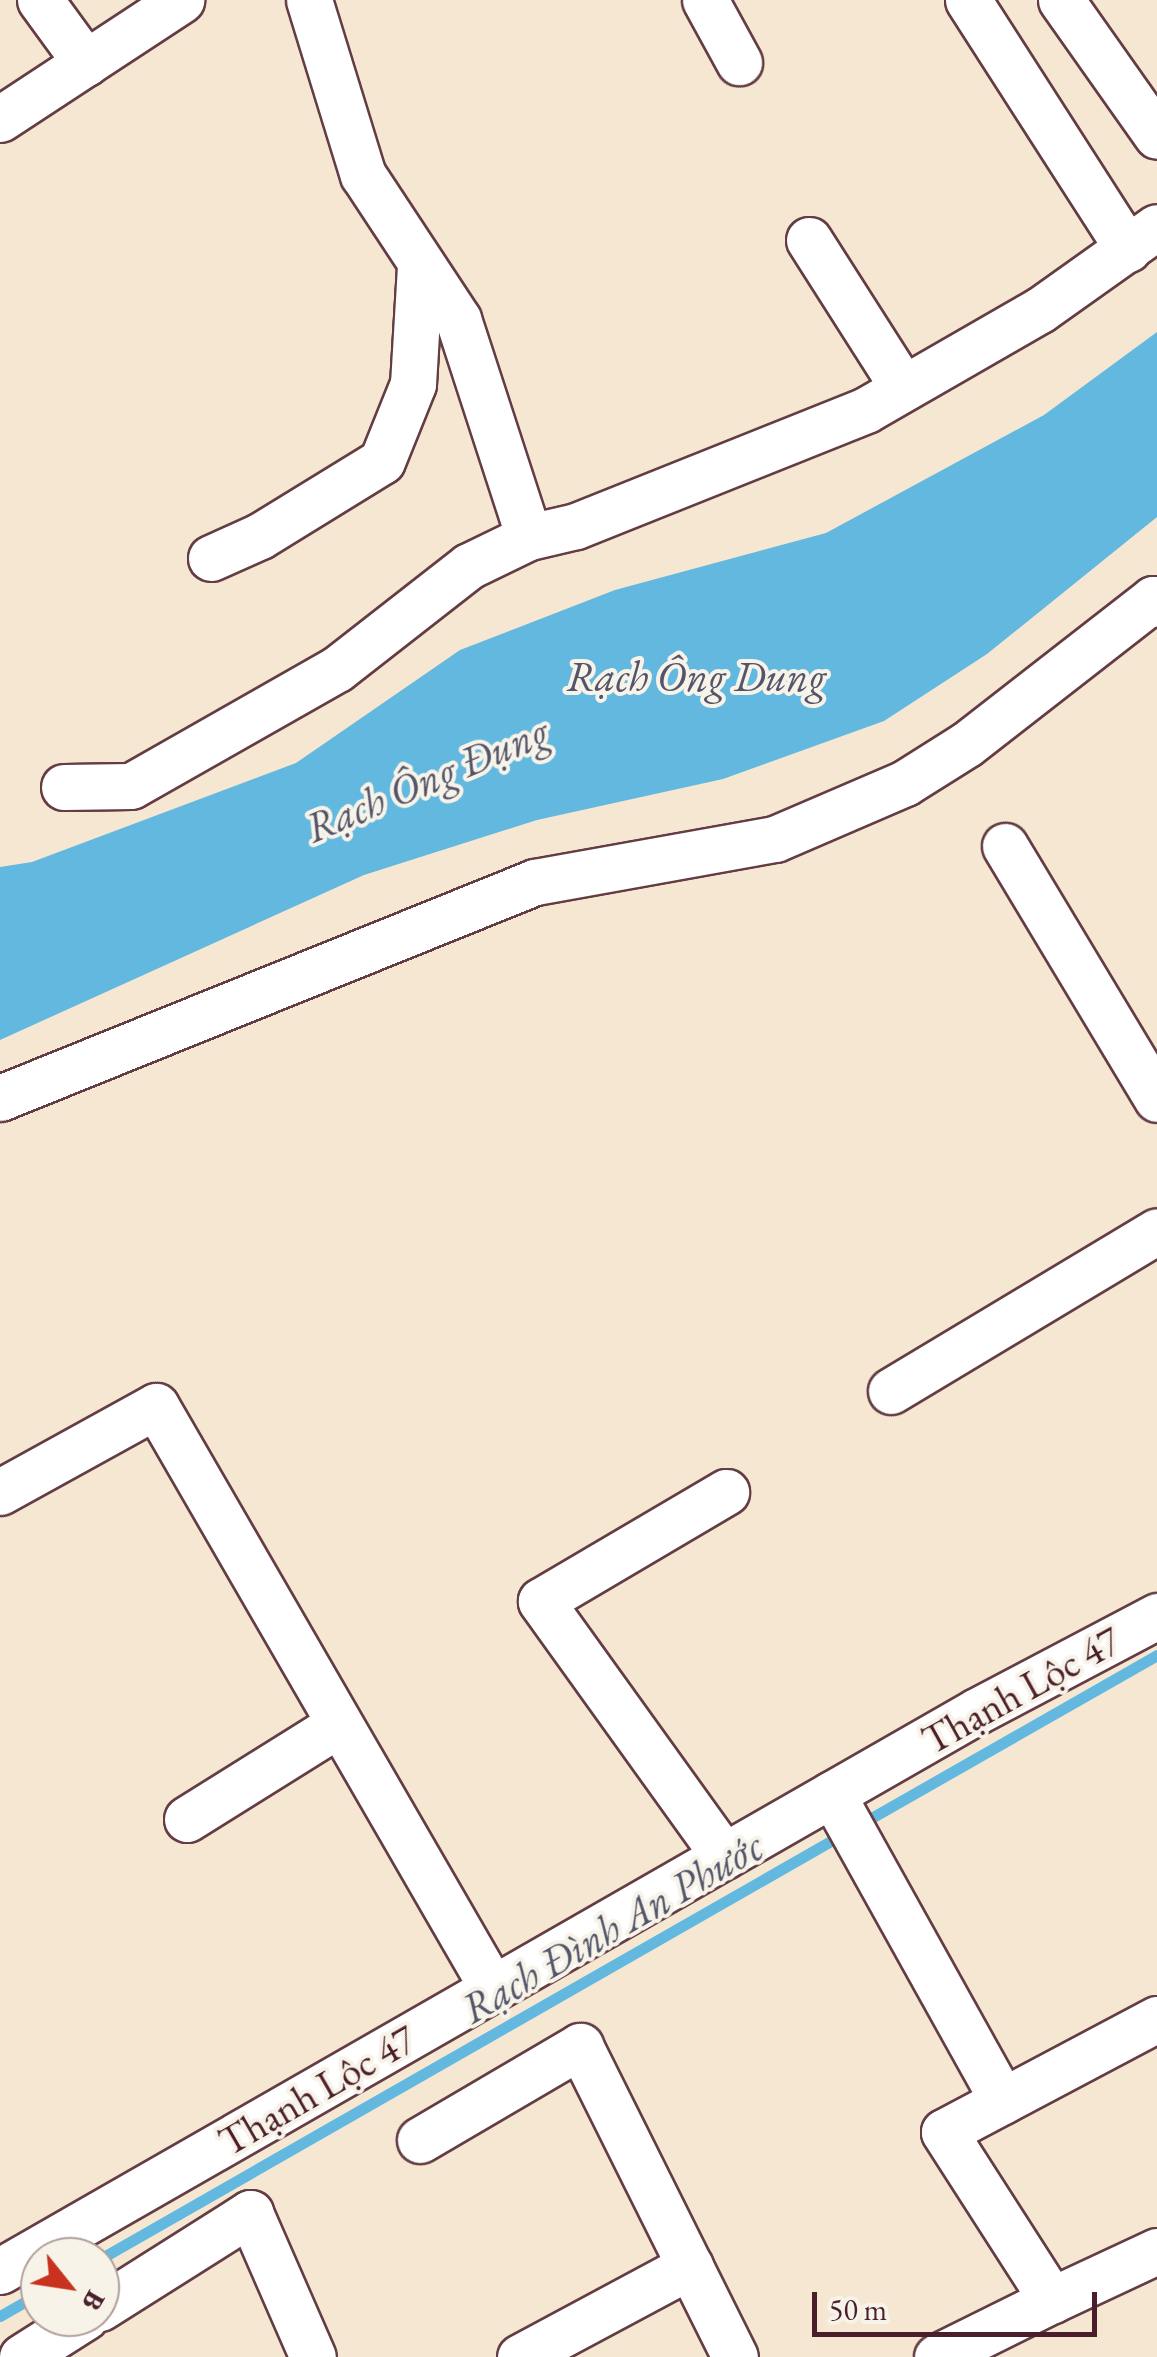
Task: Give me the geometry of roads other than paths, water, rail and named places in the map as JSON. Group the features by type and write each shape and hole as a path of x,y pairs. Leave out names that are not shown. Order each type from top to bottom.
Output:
{"street":[{"path":"40,0 86,63"},
{"path":"0,119 181,0"},
{"path":"309,0 363,176 458,320 529,538"},
{"path":"704,0 739,62"},
{"path":"64,788 131,786 337,669 469,566 529,538 576,526 848,417 1040,310 1142,238 968,0"},
{"path":"1061,0 1157,136"},
{"path":"809,240 902,386"},
{"path":"211,558 260,536 382,460 414,384 420,266"},
{"path":"0,1098 535,882 774,839 905,783 968,744 1155,602"},
{"path":"1004,846 1157,1099"},
{"path":"892,1391 1157,1231"},
{"path":"0,1492 156,1406 336,1726 494,1988"},
{"path":"724,1856 541,1601 726,1492"},
{"name":"Thạnh Lộc 47","path":"0,2271 832,1794 1157,1616"},
{"path":"186,1818 336,1726"},
{"path":"832,1794 1003,2101"},
{"path":"1052,2300 944,2132 1157,2020"},
{"path":"420,2140 580,2046 735,2357"},
{"path":"120,2295 250,2213 314,2357"},
{"path":"938,2357 1157,2251"},
{"path":"520,2357 690,2266"},
{"path":"22,2357 54,2337"}],"water":[{"name":"Rạch Ông Dung","path":"1157,332 1157,517 987,654 884,721 723,779 537,820 364,875 0,1040 0,867 32,862 296,763 460,650 615,590 826,533 1044,415"}],"waterway":[{"name":"Rạch Đình An Phước","path":"859,1825 1157,1655"},
{"name":"Rạch Đình An Phước","path":"120,2248 843,1834"},
{"name":"Rạch Đình An Phước","path":"0,2316 20,2304"}],"water label":[{"name":"Rạch Ông Đụng","path":"427,780"}]}
